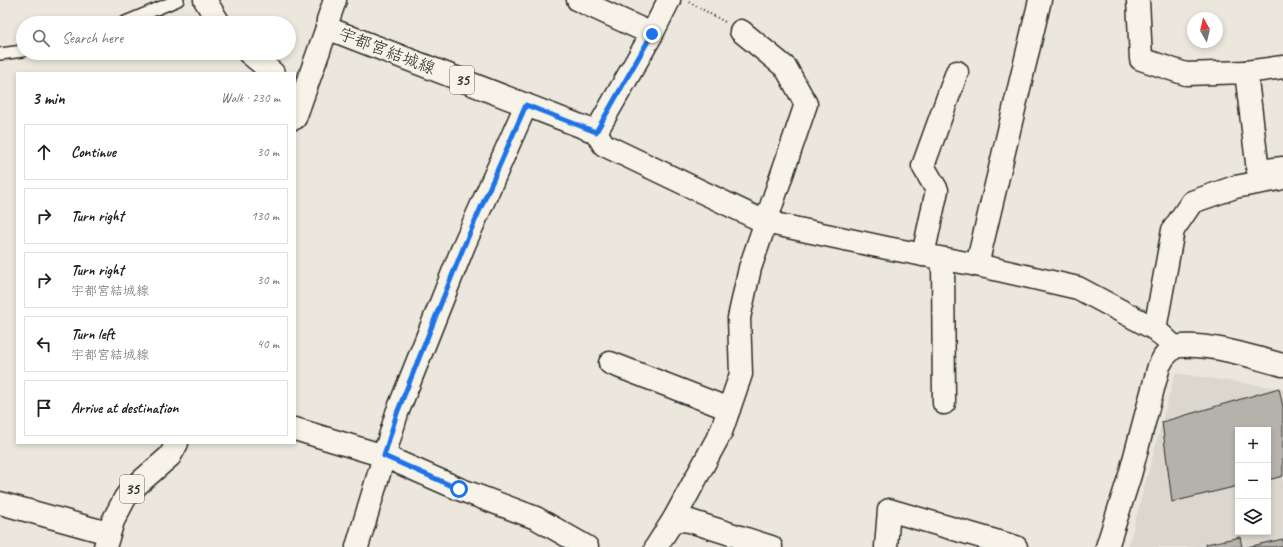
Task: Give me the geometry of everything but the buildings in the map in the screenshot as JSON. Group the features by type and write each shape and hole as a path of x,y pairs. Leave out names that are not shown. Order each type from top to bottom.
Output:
{"street":[{"path":"205,0 215,16"},
{"path":"327,28 328,20 335,0"},
{"path":"578,0 652,34"},
{"path":"669,0 652,34 596,132 604,145 766,222 933,257 978,264 1078,288 1155,328 1174,347"},
{"path":"978,264 1040,0"},
{"path":"1138,0 1141,59 1186,74 1246,72 1283,67"},
{"name":"宇都宮結城線","path":"296,111 299,91 327,28 596,132"},
{"path":"656,547 674,519 721,432 741,374 739,318 750,268 806,104 786,68 741,31"},
{"path":"257,60 272,72"},
{"path":"944,403 933,257 937,190 923,166 957,72"},
{"path":"1246,72 1258,171 1283,168"},
{"path":"357,547 397,413 464,246 526,105"},
{"path":"1155,328 1173,230 1192,202 1235,187 1283,179"},
{"path":"1107,547 1130,475 1159,366 1164,357 1174,347 1198,346 1220,349 1283,365"},
{"path":"610,363 728,409"},
{"path":"296,429 384,456 459,489 536,518 587,547"},
{"name":"35","path":"107,540 113,521 125,498 131,490 170,456 176,444"},
{"path":"0,503 107,540"},
{"path":"886,547 889,510 1016,547"},
{"path":"674,519 690,521 771,547"}],"lane":[{"path":"140,16 178,0"},
{"path":"0,54 16,52"}],"path":[{"path":"686,0 741,31"}],"shaded area":[{"path":"1175,373 1283,389 1283,547 1128,547"}],"route":[{"path":"459,489 384,456 397,413 464,246 526,105 596,132 652,34"}]}
